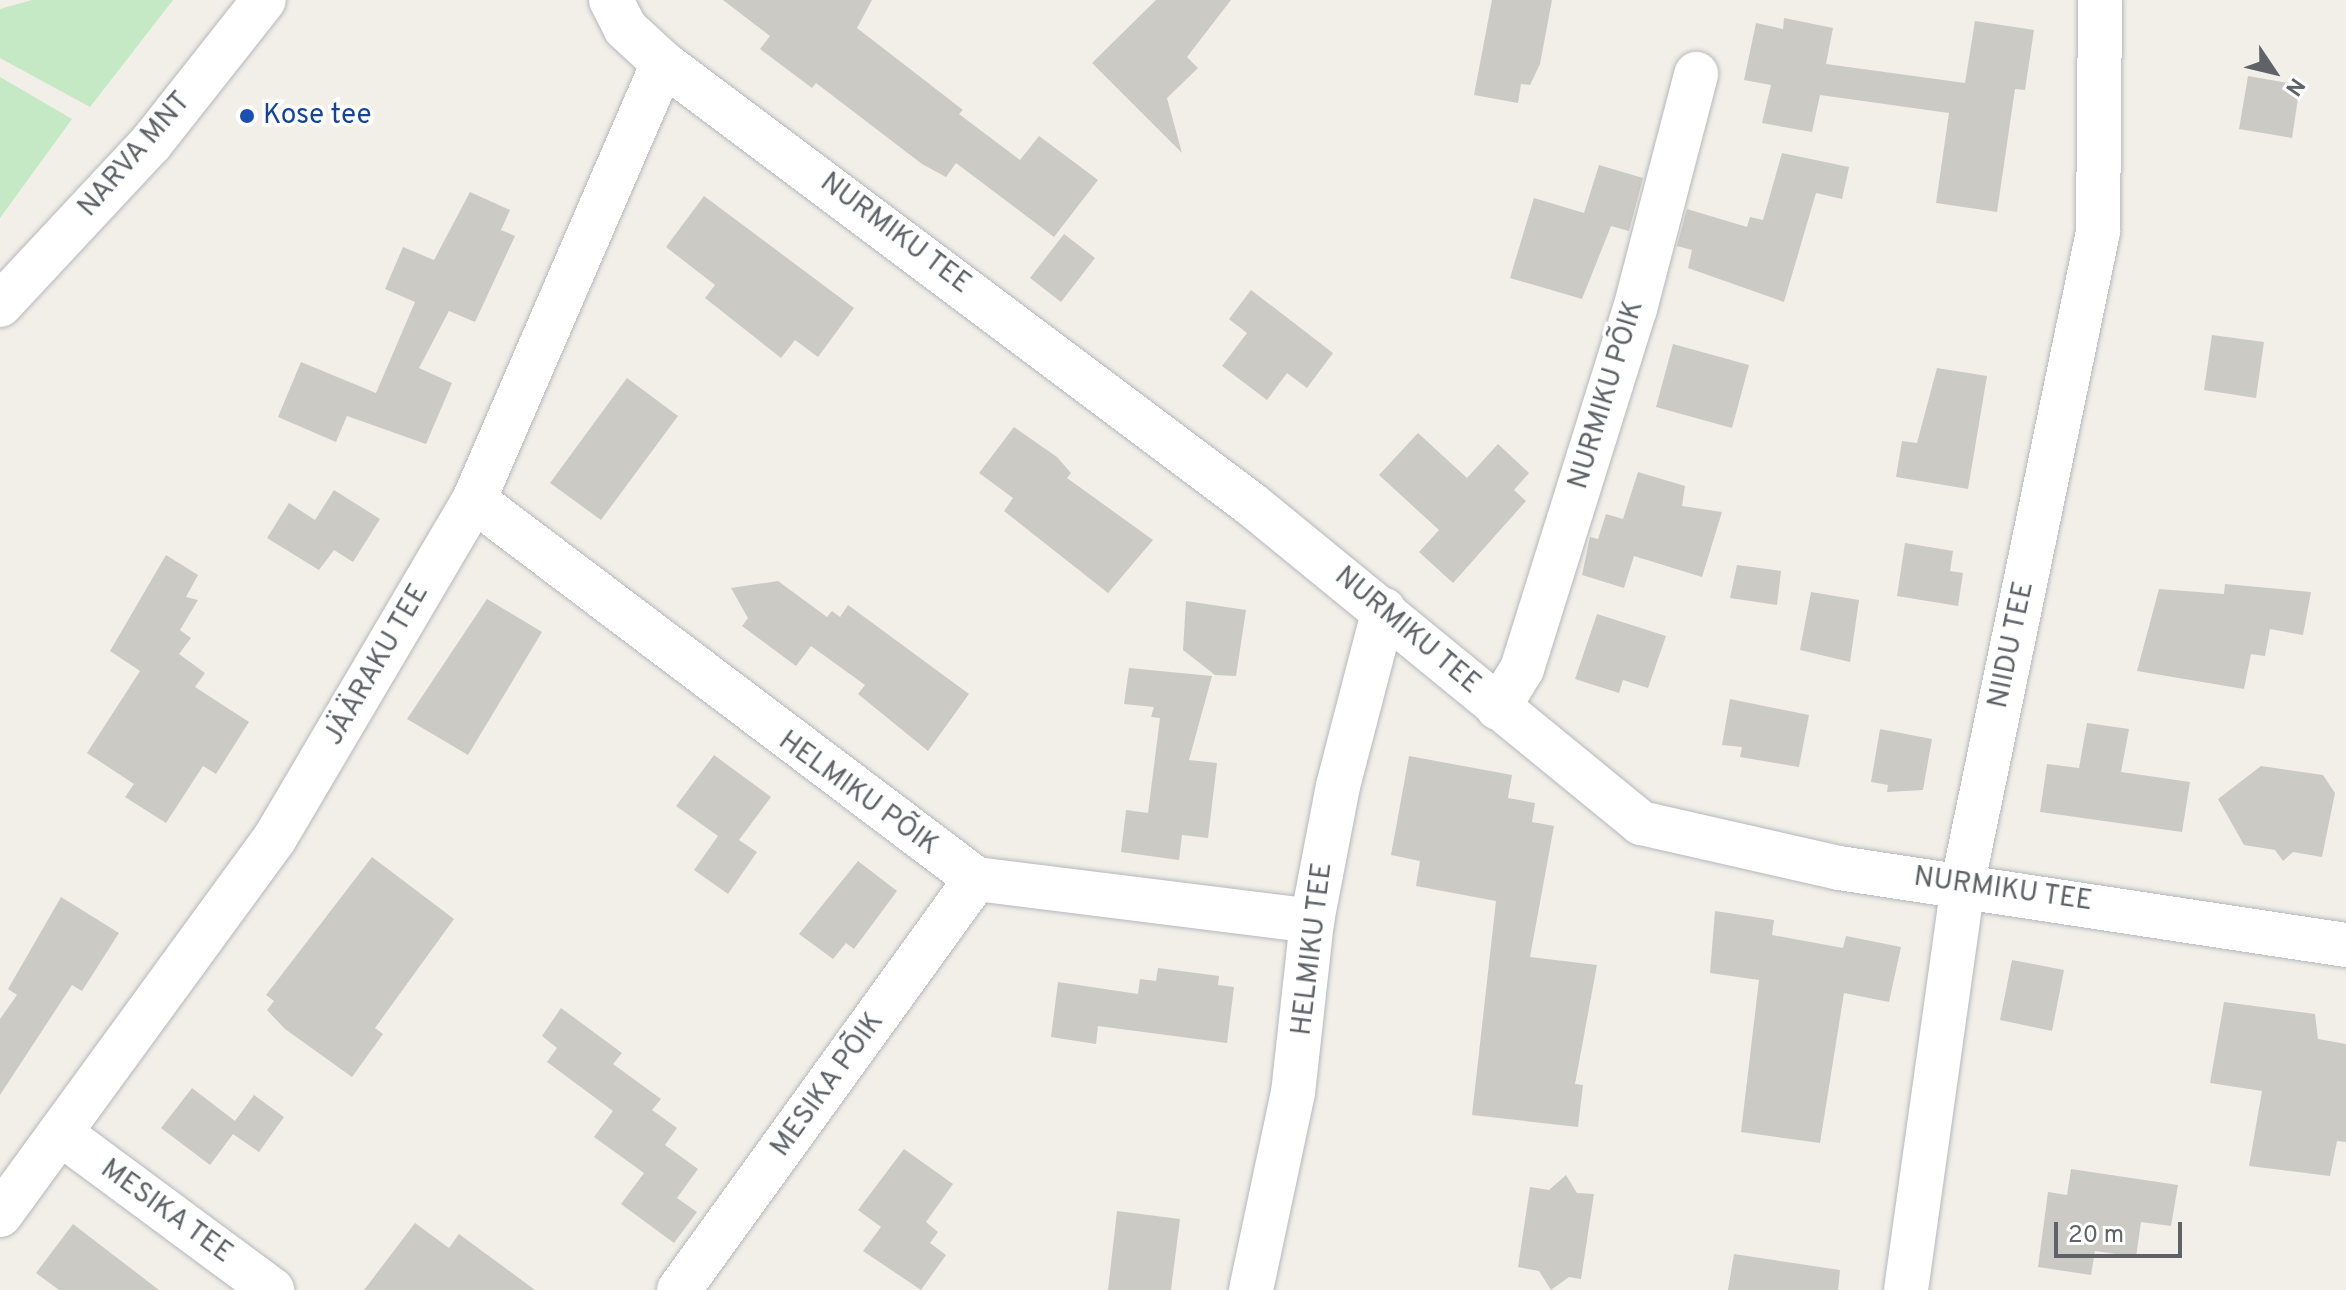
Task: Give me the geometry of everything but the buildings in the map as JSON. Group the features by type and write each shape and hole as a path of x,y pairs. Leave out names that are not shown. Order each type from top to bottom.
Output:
{"street":[{"name":"NARVA MNT","path":"0,305 151,143 264,0"},
{"name":"NURMIKU TEE","path":"611,0 625,28 663,63 1384,610 1587,783 1662,832 1839,868 1963,882 2346,945"},
{"name":"NIIDU TEE","path":"1906,1290 1963,882 2098,232 2100,0"},
{"name":"JÄÄRAKU TEE","path":"0,1215 275,838 474,500 663,63"},
{"name":"NURMIKU PÕIK","path":"1498,708 1522,669 1635,309 1696,74"},
{"name":"HELMIKU PÕIK","path":"474,500 976,879 1312,921"},
{"name":"HELMIKU TEE","path":"1251,1290 1305,1021 1312,921 1384,610"},
{"name":"MESIKA PÕIK","path":"679,1290 976,879"},
{"name":"MESIKA TEE","path":"60,1133 272,1290"}],"green space":[{"path":"32,0 173,0 90,107 0,58 0,9"},
{"path":"0,77 72,119 0,218"}],"place":[{"name":"Kose tee","path":"247,116"}]}
